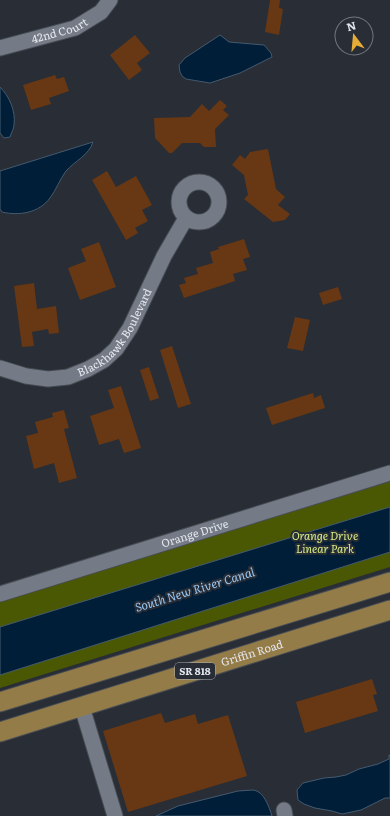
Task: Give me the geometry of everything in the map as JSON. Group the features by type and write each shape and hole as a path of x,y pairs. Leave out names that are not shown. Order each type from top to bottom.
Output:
{"main road":[{"name":"SR 818","path":"0,702 390,582"},
{"name":"Griffin Road","path":"0,732 390,610"}],"street":[{"name":"42nd Court","path":"0,48 75,28 101,12 110,0"},
{"name":"Blackhawk Boulevard","path":"0,368 26,376 48,379 68,377 88,369 104,360 116,349 130,328 164,256 186,218"},
{"name":"Orange Drive","path":"0,594 390,472"},
{"path":"82,707 115,816"}],"green space":[{"name":"Orange Drive Linear Park","path":"390,478 390,567 0,688 0,600"}],"water":[{"path":"220,35 229,42 264,45 271,53 272,57 240,73 210,83 186,79 182,76 179,65 185,58"},
{"path":"0,87 11,104 14,114 14,128 10,137 4,138 0,133"},
{"path":"93,142 88,151 66,171 50,198 40,207 28,212 15,214 2,212 0,209 0,171"},
{"name":"South New River Canal","path":"390,507 390,552 0,675 0,627"},
{"path":"389,755 390,798 385,798 361,810 342,814 315,808 298,800 297,790 303,783 346,775 389,759"},
{"path":"238,791 257,791 263,796 268,804 272,816 156,816 178,806"}],"building":[{"path":"270,0 280,0 279,8 283,9 279,35 265,32"},
{"path":"135,35 150,53 137,63 142,70 129,80 110,55"},
{"path":"55,75 57,79 64,77 69,91 49,98 51,104 31,110 23,85"},
{"path":"220,100 227,106 223,110 229,115 215,129 216,147 204,147 200,143 182,143 172,153 169,153 155,138 154,118 190,117 202,104 209,111"},
{"path":"268,149 276,189 285,197 278,205 290,214 285,220 273,222 244,199 248,195 244,175 232,165 240,155 245,159 250,152"},
{"path":"107,171 116,187 136,176 152,205 142,210 148,221 135,228 138,233 126,240 92,180"},
{"path":"244,239 250,257 243,259 247,270 233,274 235,281 184,298 179,285 186,283 184,278 198,274 196,268 213,263 210,252 219,249 218,247"},
{"path":"99,242 116,287 80,300 68,268 86,261 81,249"},
{"path":"34,283 37,309 56,306 59,333 49,334 48,329 32,332 34,346 22,347 14,286"},
{"path":"338,287 342,299 323,305 319,293"},
{"path":"295,317 310,320 303,351 287,348"},
{"path":"172,346 191,404 178,408 160,350"},
{"path":"149,367 159,398 150,401 140,370"},
{"path":"121,386 141,448 124,453 119,439 99,445 90,416 114,408 108,390"},
{"path":"313,393 314,398 321,395 325,408 272,425 266,408"},
{"path":"64,410 69,428 64,429 77,478 59,483 54,463 34,469 26,436 38,433 35,422 53,417 52,413"},
{"path":"372,679 377,694 373,695 378,711 305,733 296,702"},
{"path":"161,713 165,723 195,714 198,724 228,715 247,776 128,812 103,731"}]}
